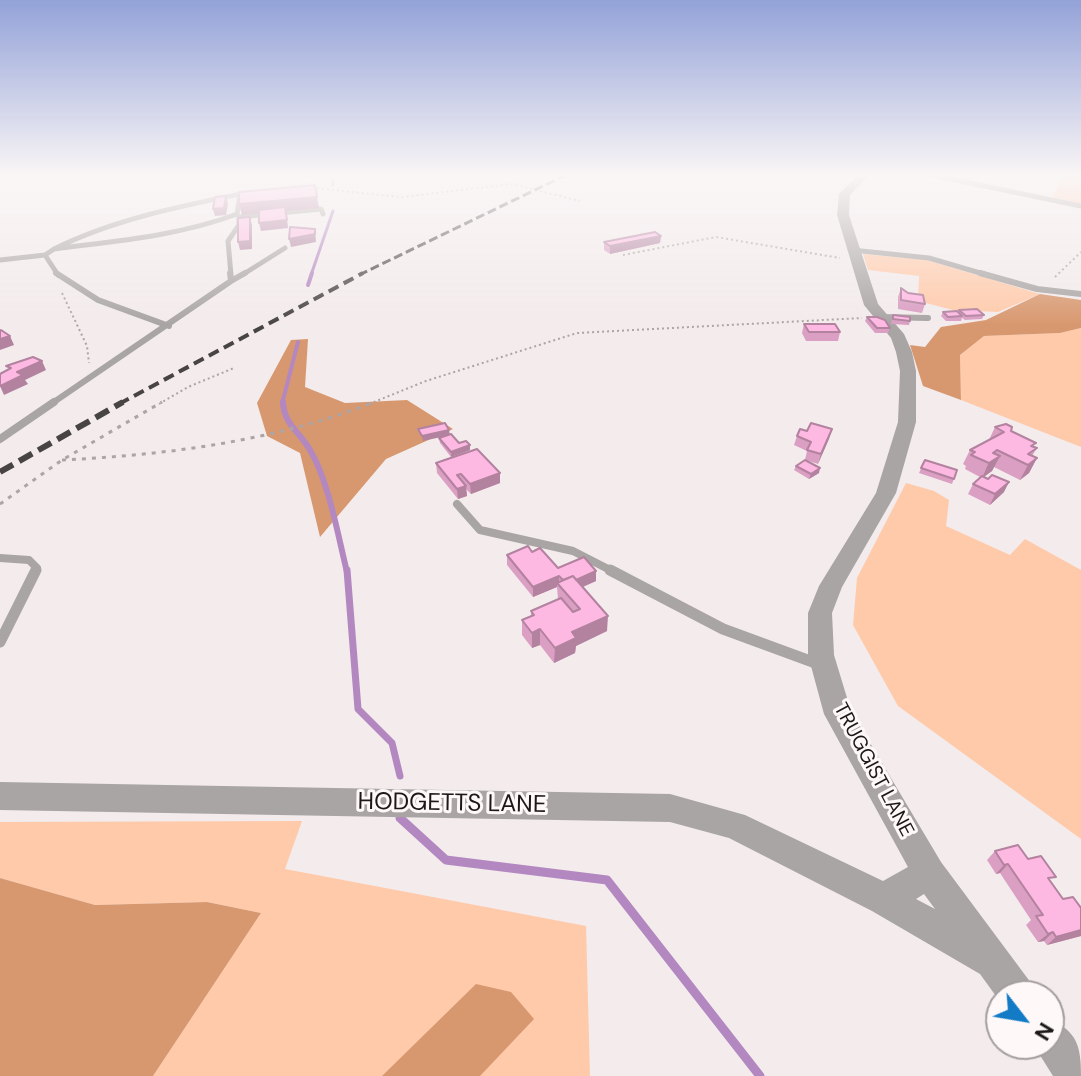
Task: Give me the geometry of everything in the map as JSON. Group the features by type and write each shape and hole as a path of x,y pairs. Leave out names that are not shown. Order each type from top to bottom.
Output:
{"street":[{"name":"TRUGGIST LANE","path":"846,224 871,305 898,337 904,352 909,383 907,422 886,493 831,586 820,613 824,666 838,714 929,873 1006,980"},
{"name":"HODGETTS LANE","path":"0,796 670,808 734,825 884,899 992,961"},
{"path":"884,899 929,873"},
{"path":"1065,1060 1077,1076"}],"lane":[{"path":"0,260 45,255 80,236 119,224"},
{"path":"54,249 176,233 208,224"},
{"path":"231,281 228,241 239,224"},
{"path":"0,439 94,378 231,281 285,248"},
{"path":"45,255 46,262 72,286 109,306 169,326"},
{"path":"854,255 929,258 1037,289 1081,294"},
{"path":"882,317 928,318"},
{"path":"457,504 480,530 573,551 723,629 824,666"},
{"path":"0,558 29,560 37,568 0,642"}],"path":[{"path":"623,255 716,237 854,255"},
{"path":"1037,289 1081,252"},
{"path":"72,286 61,294 87,346 94,378"},
{"path":"62,460 141,456 323,422 426,381 577,333 882,317"},
{"path":"0,504 62,460 188,387 234,368"}],"shaded area":[{"path":"863,254 927,260 1040,294 998,312 953,310 918,301 919,276 868,270"},
{"path":"1040,294 1081,300 1081,328 1060,333 984,336 960,355 961,400 923,386 910,345 925,347 941,327 986,320"},
{"path":"1081,328 1081,447 961,400 960,355 984,336 1060,333"},
{"path":"308,339 305,387 345,403 407,400 453,429 386,459 320,537 300,453 267,436 257,403 291,340"},
{"path":"906,483 934,491 949,500 946,526 1010,555 1025,539 1081,570 1081,839 898,706 853,625 857,578"},
{"path":"302,821 285,869 586,926 590,1076 153,1076 261,913 207,902 95,905 0,878 0,822"},
{"path":"0,878 95,905 207,902 261,913 153,1076 0,1076"},
{"path":"476,984 511,992 534,1019 480,1076 382,1076"}],"building":[{"path":"238,224 250,224 250,241 238,242"},
{"path":"290,227 315,229 315,234 289,239"},
{"path":"655,232 661,236 610,246 604,242"},
{"path":"901,288 908,293 923,295 925,304 901,300"},
{"path":"977,309 984,315 966,316 959,310"},
{"path":"957,311 962,316 948,317 943,312"},
{"path":"893,315 910,317 910,321 893,319"},
{"path":"867,317 885,320 890,328 877,328"},
{"path":"804,324 835,324 840,332 809,332"},
{"path":"1,330 10,336 0,339"},
{"path":"33,357 42,361 17,372 23,375 0,386 0,374 11,368 6,366"},
{"path":"445,423 449,430 422,436 418,429"},
{"path":"811,423 832,429 821,454 807,450 811,442 797,436 800,429 807,431"},
{"path":"1006,424 1012,427 1011,431 1036,443 1031,446 1037,448 1028,454 1037,458 1028,465 997,450 993,453 1000,456 989,463 971,455 975,452 970,450 1004,432 995,427"},
{"path":"451,434 459,443 466,441 470,445 451,452 439,438"},
{"path":"477,449 500,473 470,484 461,474 457,475 466,486 457,489 436,463"},
{"path":"805,460 820,468 811,474 796,466"},
{"path":"925,460 957,470 954,479 921,468"},
{"path":"992,475 1009,482 995,494 973,484 982,476 988,479"},
{"path":"528,546 532,552 540,548 558,568 584,557 596,571 576,580 573,576 563,580 559,576 533,587 507,555"},
{"path":"573,576 608,616 572,632 576,638 555,648 540,629 532,633 522,620 534,615 531,611 561,598 573,612 580,609 557,583"},
{"path":"1018,845 1028,859 1041,856 1056,877 1048,878 1063,899 1073,897 1081,908 1081,930 1056,937 1053,932 1048,934 1036,916 1043,915 1008,864 1004,865 995,851"}],"waterway":[{"path":"311,275 328,224"},
{"path":"308,285 312,273"},
{"path":"282,404 298,342"},
{"path":"283,402 286,417 310,450 323,478 347,572"},
{"path":"347,570 358,709 392,743 400,776"},
{"path":"400,818 446,860 607,880 760,1076"}],"railway":[{"path":"362,274 464,224"},
{"path":"119,404 362,274"},
{"path":"0,472 123,402"}]}
